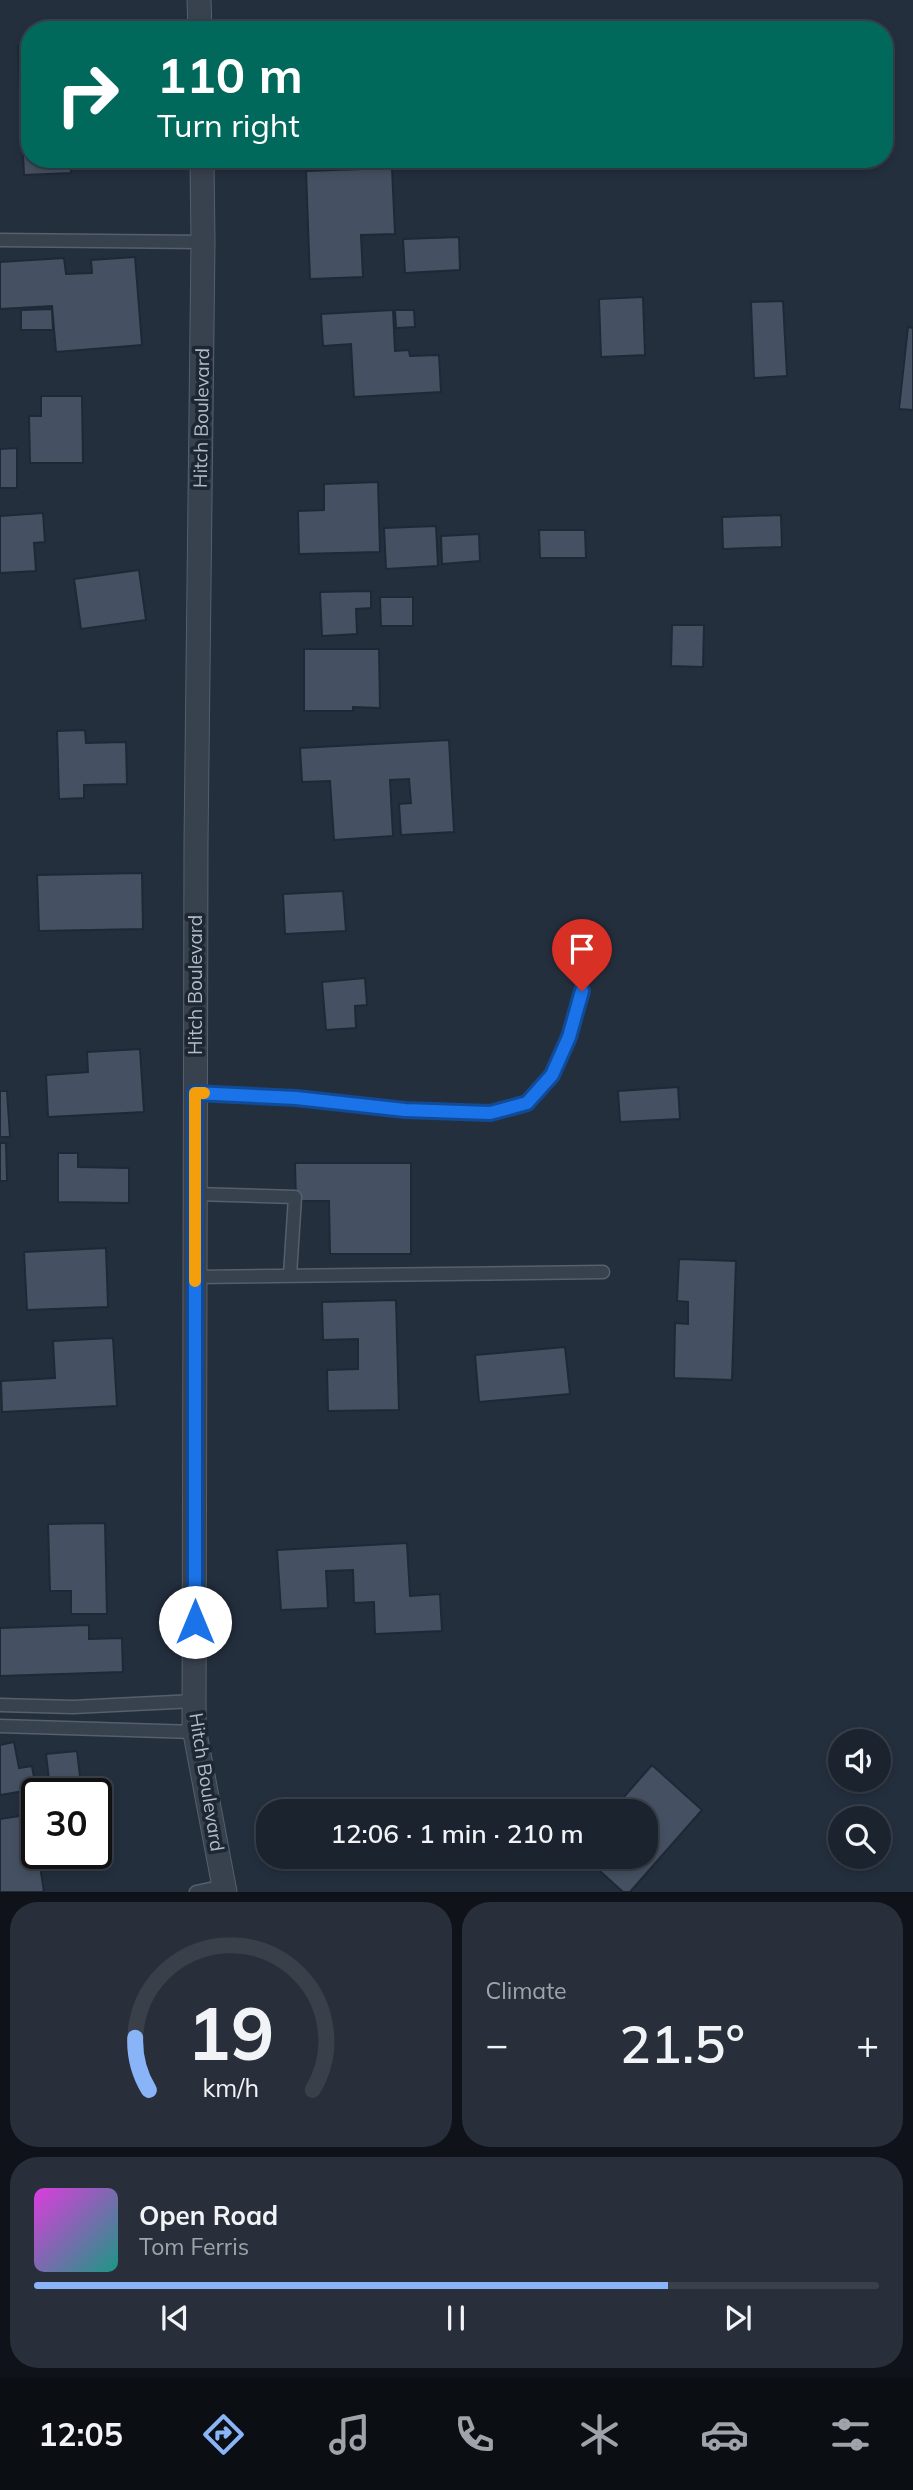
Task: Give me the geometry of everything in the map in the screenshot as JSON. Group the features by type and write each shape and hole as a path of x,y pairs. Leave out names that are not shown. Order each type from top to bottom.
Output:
{"street":[{"path":"199,0 200,21"},
{"name":"Hitch Boulevard","path":"201,168 203,242 195,1093 195,1732 224,1889"}],"lane":[{"path":"0,240 203,242"},
{"path":"195,1093 296,1098 405,1110 490,1113 527,1103 552,1075 569,1037 582,991"},
{"path":"195,1195 295,1197 290,1275"},
{"path":"195,1277 603,1272"},
{"path":"0,1705 73,1707 195,1701"},
{"path":"0,1726 195,1732"},
{"path":"196,1892 224,1889"}],"building":[{"path":"18,46 21,46 21,110"},
{"path":"24,168 71,168 71,173 24,175"},
{"path":"392,168 395,234 361,235 363,277 310,279 306,171"},
{"path":"459,237 460,270 405,273 403,239"},
{"path":"135,257 142,345 56,352 52,306 0,309 0,262 64,258 66,274 92,273 91,260"},
{"path":"643,297 645,355 601,357 599,299"},
{"path":"783,301 787,376 754,378 751,302"},
{"path":"52,309 53,330 21,330 21,310"},
{"path":"393,310 395,351 409,350 410,356 439,355 441,392 354,397 351,344 323,346 321,314"},
{"path":"395,310 414,310 415,327 396,328"},
{"path":"908,327 913,328 913,410 899,409"},
{"path":"41,396 82,396 83,463 30,463 29,416 41,416"},
{"path":"17,448 17,488 0,488 0,449"},
{"path":"378,482 380,552 299,554 298,511 324,510 324,484"},
{"path":"43,513 45,542 34,543 36,571 0,573 0,516"},
{"path":"781,515 782,547 723,549 722,517"},
{"path":"436,526 438,566 386,569 384,528"},
{"path":"539,530 585,530 586,558 540,558"},
{"path":"479,534 480,561 442,564 441,536"},
{"path":"139,570 146,620 81,629 74,579"},
{"path":"371,591 371,608 356,609 357,634 322,636 320,592"},
{"path":"380,597 413,597 413,626 381,626"},
{"path":"672,625 704,625 703,667 671,666"},
{"path":"304,649 379,649 380,708 304,711"},
{"path":"85,730 86,743 126,742 127,784 84,785 84,798 59,799 57,731"},
{"path":"449,740 454,832 401,835 399,804 411,803 409,779 390,780 393,836 334,840 330,781 302,782 300,748"},
{"path":"142,873 143,929 39,931 37,875"},
{"path":"343,891 346,931 285,934 283,894"},
{"path":"365,978 367,1005 355,1006 356,1028 326,1030 322,982"},
{"path":"140,1049 144,1112 48,1117 46,1075 88,1072 87,1052"},
{"path":"678,1087 680,1119 620,1122 618,1091"},
{"path":"0,1091 7,1091 10,1137 0,1137"},
{"path":"0,1143 6,1143 7,1181 0,1181"},
{"path":"58,1153 78,1153 78,1167 129,1168 129,1203 58,1202"},
{"path":"295,1163 411,1163 411,1254 330,1254 329,1201 296,1201"},
{"path":"106,1248 108,1307 27,1310 24,1252"},
{"path":"679,1259 736,1261 732,1380 674,1378 675,1323 688,1324 688,1302 677,1301"},
{"path":"396,1300 399,1410 328,1411 327,1370 358,1369 358,1339 323,1340 322,1302"},
{"path":"113,1338 117,1406 2,1412 1,1381 55,1378 53,1341"},
{"path":"565,1347 570,1394 479,1402 475,1355"},
{"path":"105,1523 107,1614 71,1614 71,1591 50,1591 48,1524"},
{"path":"407,1543 410,1596 440,1594 442,1631 375,1634 374,1602 354,1603 353,1570 326,1571 328,1608 281,1610 277,1550"},
{"path":"89,1625 89,1639 122,1638 123,1672 0,1676 0,1628"},
{"path":"14,1742 19,1768 32,1766 34,1778 21,1778 21,1792 0,1795 0,1745"},
{"path":"77,1751 80,1778 49,1778 46,1754"},
{"path":"652,1765 702,1810 658,1860 658,1799 622,1799"},
{"path":"21,1816 21,1869 40,1869 44,1892 0,1892 0,1819"},
{"path":"598,1869 650,1869 630,1892 623,1892"}],"slow traffic":[{"path":"195,1281 195,1093 204,1093"}],"route":[{"path":"195,1622 195,1093 296,1098 405,1110 490,1113 509,1108 527,1103 552,1075 569,1037 582,991"}]}
